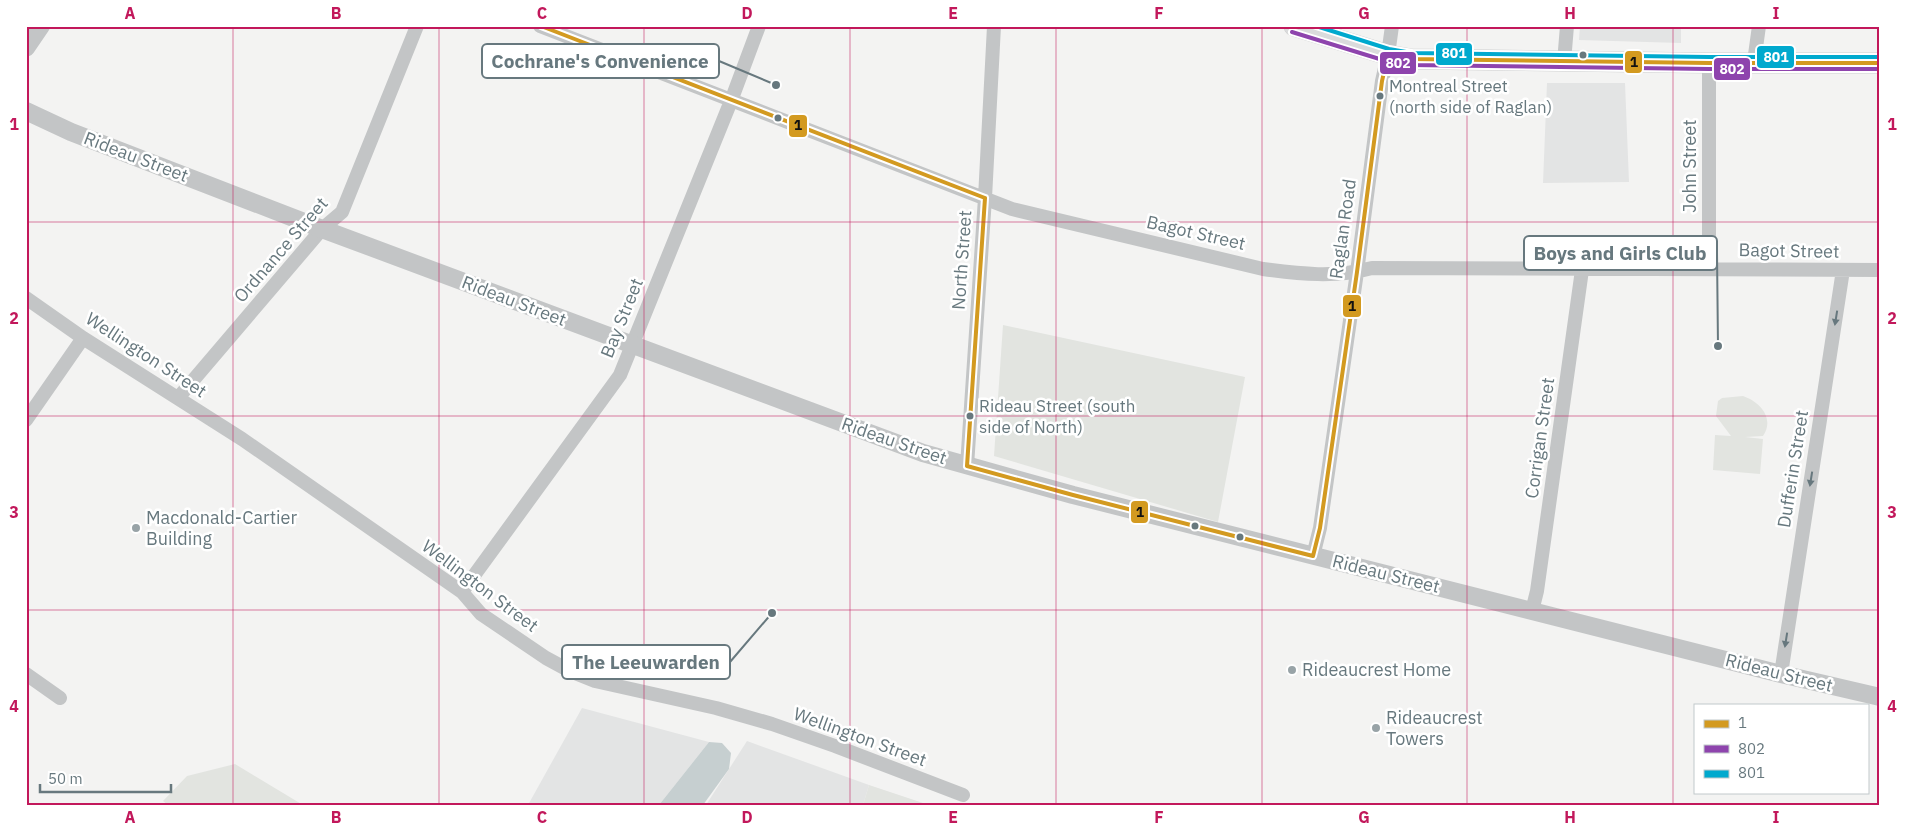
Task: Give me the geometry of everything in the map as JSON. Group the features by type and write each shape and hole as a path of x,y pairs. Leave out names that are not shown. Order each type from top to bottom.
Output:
{"main road":[{"path":"1294,26 1388,55 1411,59 1564,62 1880,63"}],"street":[{"path":"26,48 41,26"},
{"name":"Ordnance Street","path":"178,398 322,229 342,212 417,26"},
{"name":"Bagot Street","path":"540,26 1012,209 1263,268 1300,274 1357,272 1372,268 1880,270"},
{"name":"Bay Street","path":"462,592 620,375 731,101 759,26"},
{"name":"North Street","path":"967,466 985,198 994,26"},
{"name":"Raglan Road","path":"1313,556 1322,518 1382,81 1392,26"},
{"path":"1564,62 1568,26"},
{"path":"1754,62 1759,26"},
{"name":"John Street","path":"1709,63 1709,269"},
{"name":"Rideau Street","path":"26,111 71,132 322,229 923,454 1083,498 1781,674 1880,697"},
{"name":"Corrigan Street","path":"1532,611 1537,591 1582,270"},
{"name":"Dufferin Street","path":"1781,674 1843,270"},
{"name":"Wellington Street","path":"26,298 83,338 263,454 462,592 481,614 546,658 570,671 595,681 716,708 772,724 963,795"},
{"path":"26,420 83,338"},
{"path":"26,674 60,698"}],"shaded area":[{"path":"1580,26 1681,26 1681,43 1579,40"},
{"path":"1547,83 1625,83 1629,182 1543,183"},
{"path":"1003,325 1245,377 1218,522 994,456"},
{"path":"1743,396 1755,402 1766,417 1767,423 1763,436 1745,437 1763,439 1760,474 1713,470 1715,435 1731,436 1716,416 1718,401 1722,398"},
{"path":"582,708 709,742 659,805 528,805"},
{"path":"747,741 869,785 863,805 706,805"},
{"path":"709,742 722,743 731,753 729,769 703,805 659,805"},
{"path":"235,764 303,805 168,805 163,801 187,776"},
{"path":"869,785 929,805 863,805"}],"transit line":[{"name":"1","path":"541,26 985,198"},
{"name":"801","path":"1316,26 1389,49 1412,53 1880,57"},
{"name":"802","path":"1292,32 1386,61 1410,65 1880,69"},
{"name":"1","path":"1388,55 1411,59 1880,63"},
{"name":"1","path":"1313,556 1320,528 1382,81 1388,55"},
{"name":"1","path":"967,466 985,198"},
{"name":"1","path":"967,466 1313,556"}],"place":[{"name":"Cochrane's Convenience","path":"776,85"},
{"name":"Montreal Street (north side of Raglan)","path":"1380,96"},
{"name":"Boys and Girls Club","path":"1718,346"},
{"name":"Rideau Street (south side of North)","path":"970,416"},
{"name":"Macdonald-Cartier Building","path":"136,528"},
{"name":"The Leeuwarden","path":"772,613"},
{"name":"Rideaucrest Home","path":"1292,670"},
{"name":"Rideaucrest Towers","path":"1376,728"}]}
